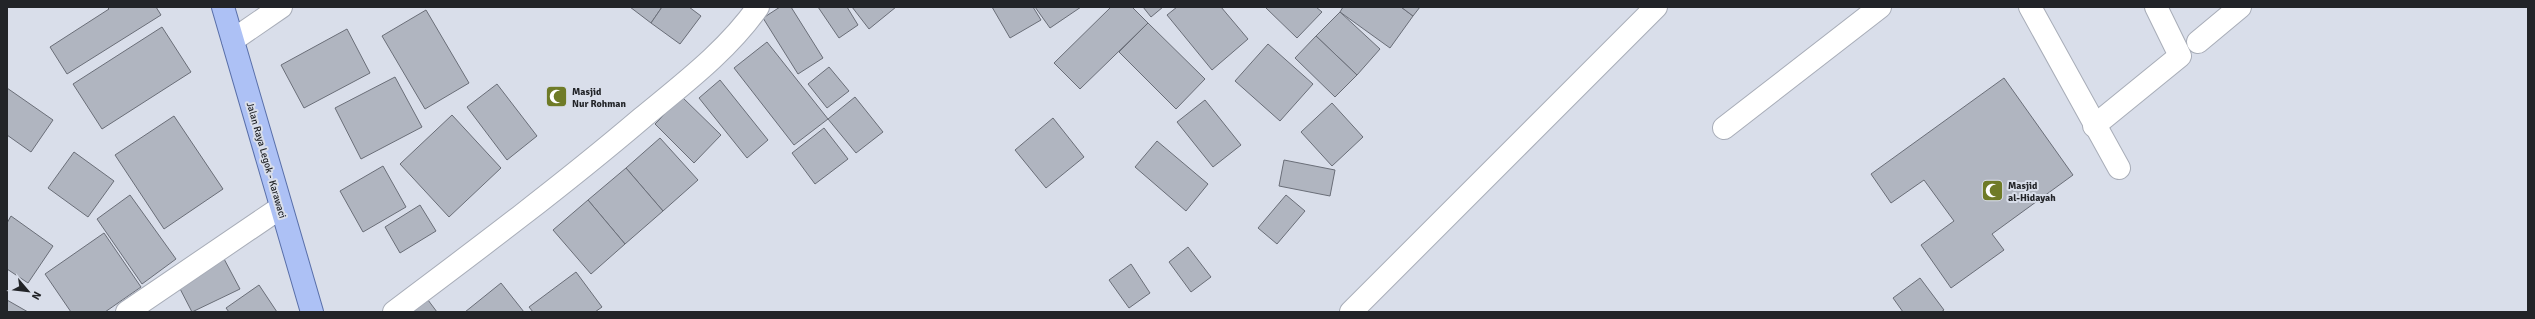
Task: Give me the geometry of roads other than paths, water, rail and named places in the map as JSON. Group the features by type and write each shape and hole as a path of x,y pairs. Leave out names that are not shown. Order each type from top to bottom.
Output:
{"main road":[{"name":"Jalan Raya Legok - Karawaci","path":"223,7 280,208 312,312"}],"street":[{"path":"233,40 281,7"},
{"path":"394,312 577,174 713,59 747,23 758,7"},
{"path":"1351,312 1656,7"},
{"path":"1724,128 1880,7"},
{"path":"2030,7 2094,126 2119,168"},
{"path":"2094,126 2180,56 2156,7"},
{"path":"2198,42 2240,7"},
{"path":"126,312 280,208"}],"place":[{"name":"Masjid Nur Rohman","path":"557,97"},
{"name":"Masjid al-Hidayah","path":"1992,191"}]}
